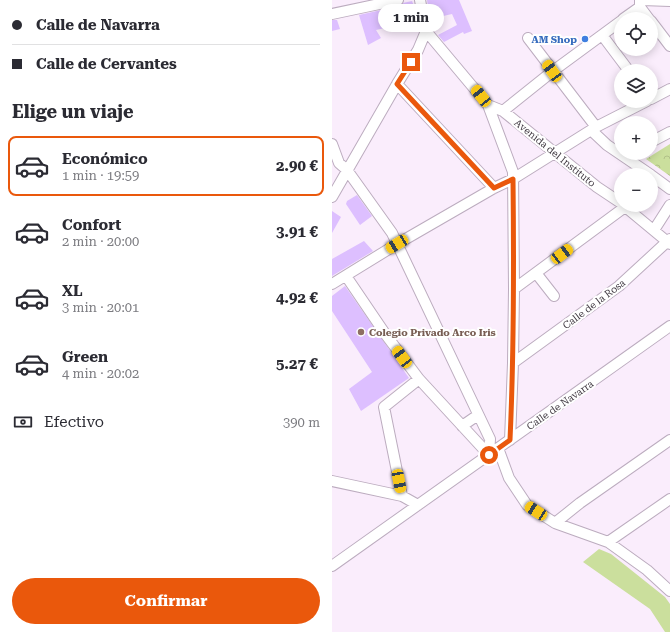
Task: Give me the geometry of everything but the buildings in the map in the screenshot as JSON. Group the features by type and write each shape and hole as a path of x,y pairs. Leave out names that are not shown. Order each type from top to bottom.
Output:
{"street":[{"path":"332,14 398,0"},
{"path":"420,0 426,31 488,105 513,172 514,289 510,440"},
{"path":"630,12 641,2 657,0 670,1"},
{"path":"641,2 646,12"},
{"path":"503,111 552,71 614,26"},
{"path":"658,30 670,46"},
{"path":"332,197 335,183 347,170 418,50 426,31"},
{"path":"602,35 624,64"},
{"path":"528,38 594,129 607,145 614,148"},
{"path":"397,84 494,188"},
{"path":"658,95 670,89"},
{"name":"Avenida del Instituto","path":"488,105 503,111 555,154 614,199"},
{"path":"332,284 397,244 494,188 513,179 594,129 634,108"},
{"path":"658,138 670,132"},
{"path":"332,144 339,163 347,170 392,233 490,439 489,455"},
{"path":"634,160 643,168"},
{"path":"658,180 670,189"},
{"path":"654,230 670,205"},
{"path":"514,289 614,212"},
{"name":"Avenida del Instituto","path":"632,212 669,241"},
{"name":"Calle de la Rosa","path":"513,363 619,286 669,241"},
{"path":"536,273 554,296"},
{"path":"346,276 386,335 419,379 489,455"},
{"name":"Calle de Navarra","path":"332,566 670,326"},
{"path":"402,496 384,408 419,379"},
{"path":"462,426 478,415"},
{"path":"555,523 580,503 670,440"},
{"path":"498,448 509,478 527,505 555,523 608,542 647,570 670,591"},
{"path":"332,481 402,496 418,505"},
{"path":"608,542 670,499"}],"green space":[{"path":"670,144 670,176 647,160 658,160 658,152"},
{"path":"599,549 611,554 665,597 670,604 670,632 665,632 650,609 583,562"}],"place":[{"name":"AM Shop","path":"585,39"},
{"name":"Colegio Privado Arco Iris","path":"361,332"}],"route":[{"path":"411,62 397,84 494,188 513,179 514,289 510,440 489,455"}]}
